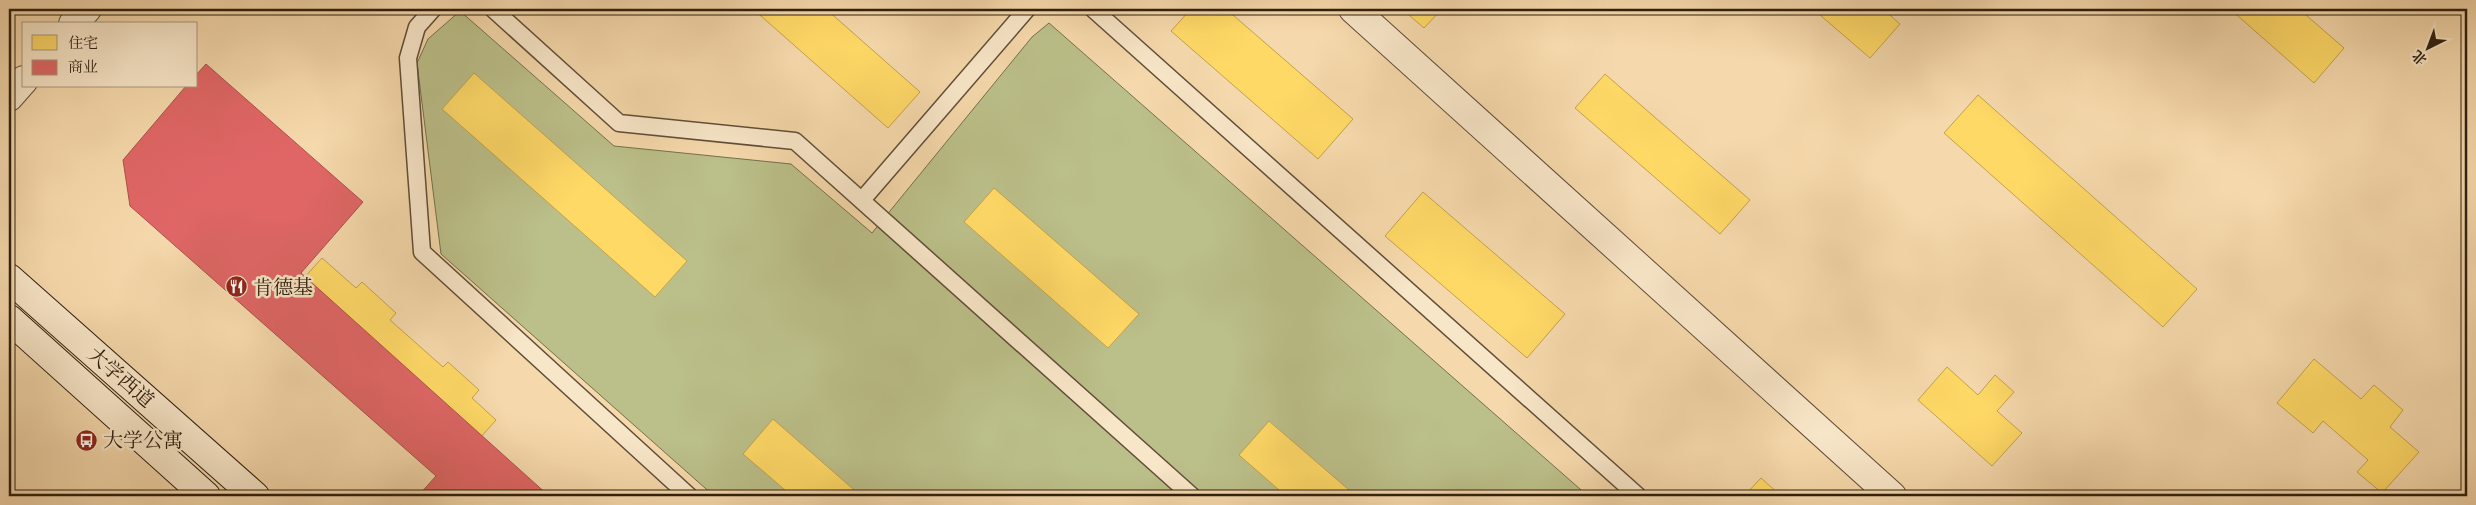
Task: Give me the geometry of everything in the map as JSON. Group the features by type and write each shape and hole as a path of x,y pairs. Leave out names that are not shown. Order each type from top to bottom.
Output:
{"street":[{"path":"76,22 87,9"},
{"path":"1353,9 1892,496"},
{"path":"9,97 22,82"},
{"name":"大学西道","path":"9,278 255,496"},
{"name":"大学西道","path":"9,319 206,496"}],"lane":[{"path":"433,9 417,27 408,58 422,252 689,496"},
{"path":"493,9 619,123 795,142 1192,496"},
{"path":"862,200 1027,9"},
{"path":"1093,9 1638,496"}],"green space":[{"path":"460,11 614,146 791,164 872,233 1032,37 1049,23 1588,496 714,496 441,254 417,63 428,39"}],"building: 住宅":[{"path":"753,9 826,9 920,92 888,128"},
{"path":"1191,9 1226,9 1353,119 1318,159 1171,31"},
{"path":"1402,9 1442,9 1424,28"},
{"path":"1813,9 1883,9 1900,24 1870,58"},
{"path":"2230,9 2299,9 2344,48 2314,83"},
{"path":"474,73 687,261 655,297 442,109"},
{"path":"1605,74 1750,200 1720,234 1575,108"},
{"path":"1978,95 2197,289 2163,327 1944,133"},
{"path":"994,188 1139,314 1108,348 964,222"},
{"path":"1423,192 1565,314 1527,358 1385,236"},
{"path":"322,258 356,288 362,282 396,313 390,320 443,367 448,362 479,390 472,398 496,420 446,476 425,457 431,451 398,422 410,410 352,358 339,373 307,345 301,351 266,320"},
{"path":"2314,359 2361,399 2374,385 2403,410 2390,427 2419,452 2382,493 2357,472 2368,460 2323,421 2313,433 2277,403"},
{"path":"1947,367 1978,395 1995,375 2014,392 1997,411 2022,433 1992,466 1918,400"},
{"path":"773,419 861,496 792,496 743,454"},
{"path":"1269,421 1356,496 1286,496 1239,455"},
{"path":"1761,478 1781,496 1744,496"}],"building: 商业":[{"path":"206,64 363,202 301,273 549,496 418,496 436,476 130,206 123,160 184,88 198,88 198,73"}],"place":[{"name":"肯德基","path":"237,287"},
{"name":"大学公寓","path":"87,440"}]}
